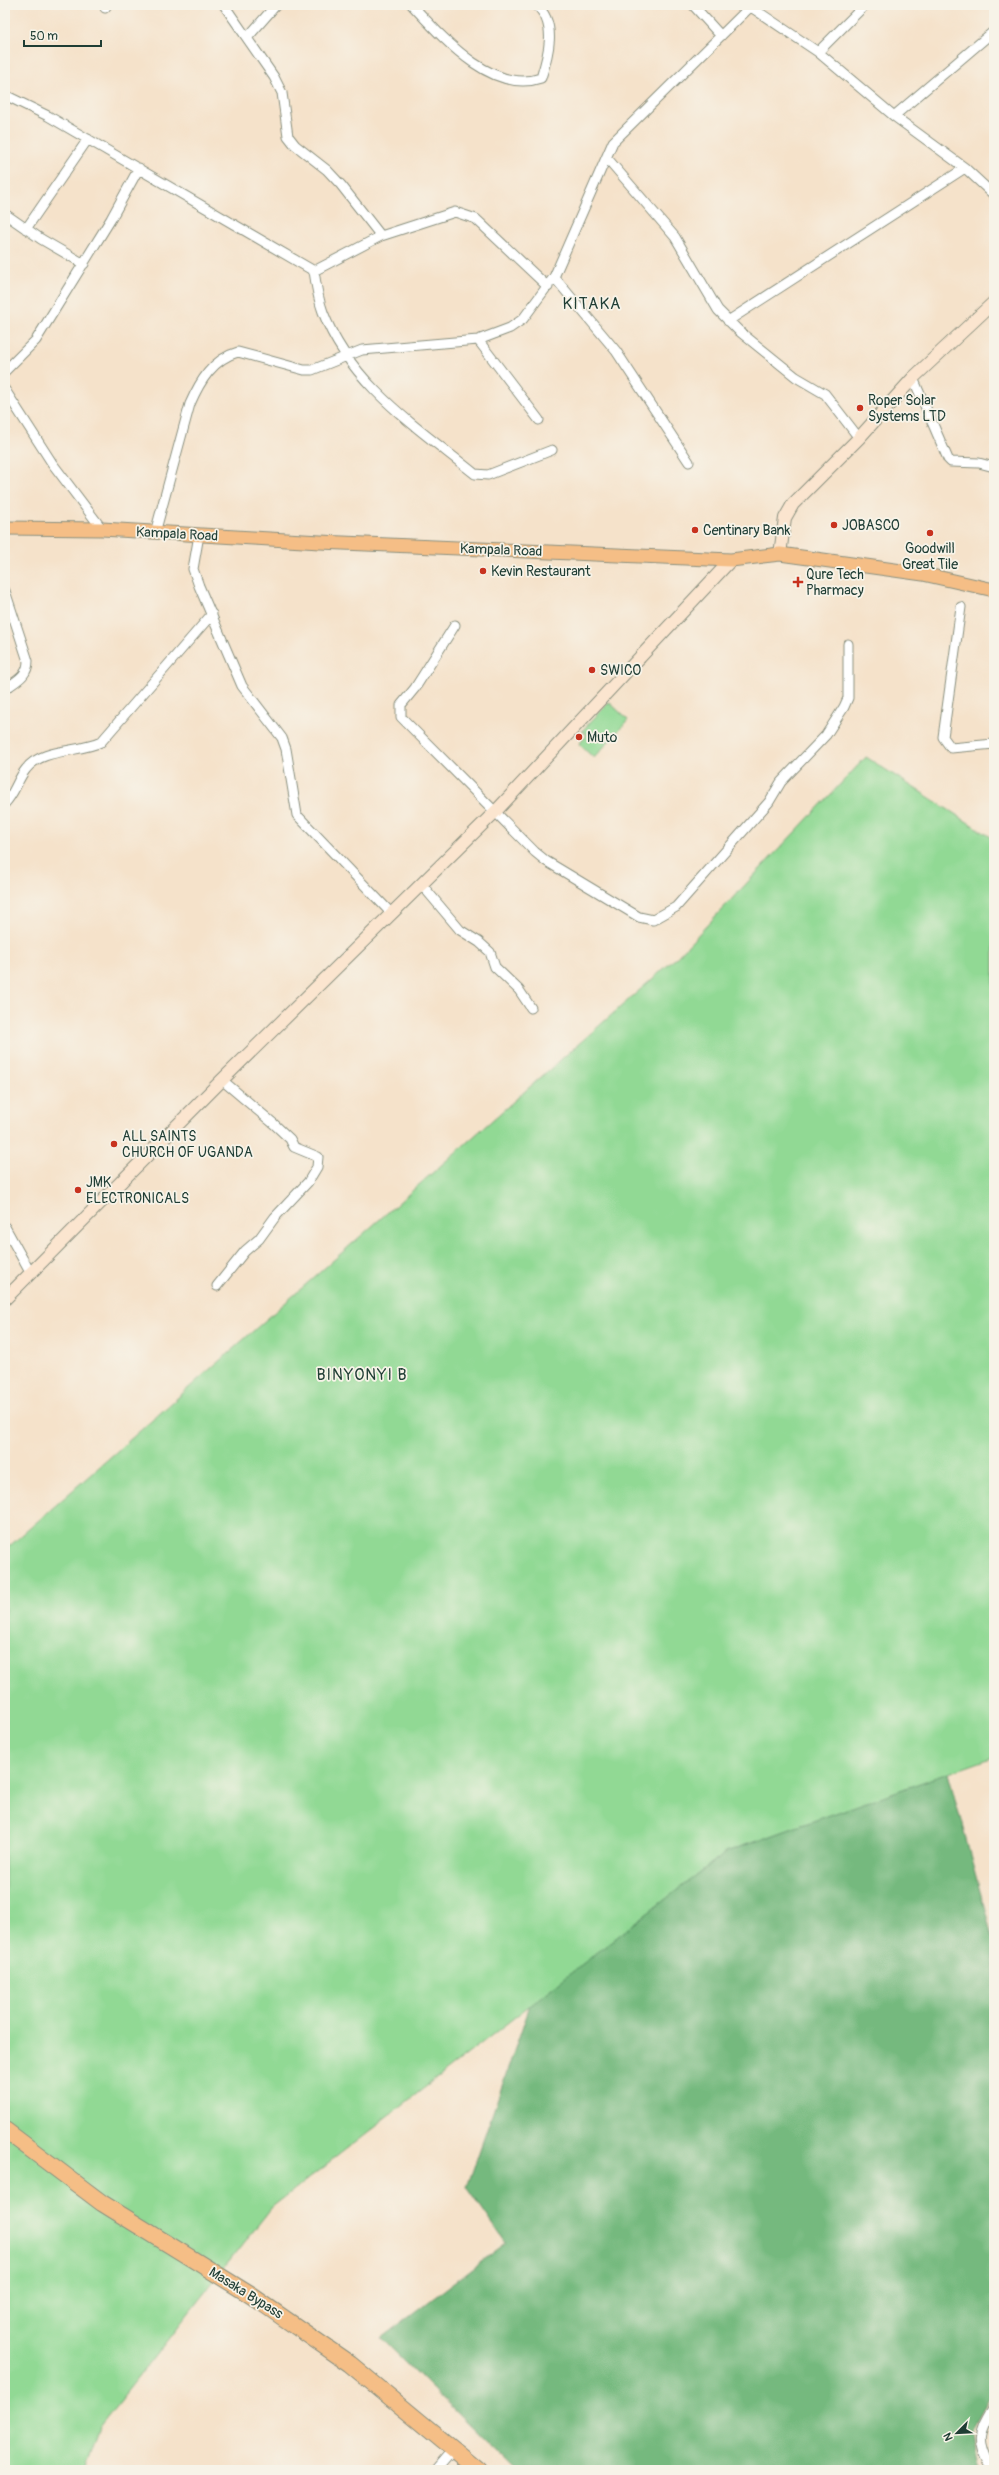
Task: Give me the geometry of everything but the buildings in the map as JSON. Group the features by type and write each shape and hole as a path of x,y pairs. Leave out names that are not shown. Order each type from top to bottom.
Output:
{"highway":[{"name":"Masaka Bypass","path":"5,2130 102,2203 295,2325 350,2364 478,2470"}],"main road":[{"path":"780,554 785,518 793,504 858,438 913,378 994,302"},
{"name":"Kampala Road","path":"5,528 102,529 156,533 730,560 780,554 923,574 994,590"},
{"path":"5,1299 222,1080 496,811 730,560"}],"street":[{"path":"224,5 274,78 282,93 288,136 295,145 327,170 341,185 381,236"},
{"path":"247,38 276,5"},
{"path":"412,5 448,44 492,74 516,82 541,78 548,55 549,30 546,18 536,5"},
{"path":"693,5 721,36"},
{"path":"818,52 865,5"},
{"path":"156,533 190,404 197,389 217,362 238,352 304,370 312,370 346,355 362,350 478,340 510,328 523,319 554,278 613,142 721,36 749,6 818,52 894,116 965,168 994,195"},
{"path":"894,116 994,31"},
{"path":"5,95 139,168 314,271 322,311 346,355 366,382 378,394 475,474 488,475 552,450"},
{"path":"26,228 88,139"},
{"path":"607,158 675,237 718,310 796,377 825,394 858,438"},
{"path":"5,371 36,340 84,264 139,168"},
{"path":"728,320 965,168"},
{"path":"314,271 381,236 455,212 468,215 476,219 548,287"},
{"path":"5,214 84,264"},
{"path":"554,278 616,351 689,462"},
{"path":"478,340 539,420"},
{"path":"913,378 948,459 951,462 979,463 994,467"},
{"path":"5,390 52,463 102,529"},
{"path":"199,535 193,569 242,686 282,738 286,749 297,815 392,914"},
{"path":"5,591 28,661 28,668 23,676 5,689"},
{"path":"962,607 943,737 951,748 994,744"},
{"path":"5,803 14,794 26,768 35,761 46,756 91,747 100,742 212,614"},
{"path":"455,625 415,688 400,705 401,717 546,861 639,917 653,920 665,915 676,907 740,837 769,802 781,782 826,735 844,708 848,698 848,644"},
{"path":"422,885 460,930 479,942 490,952 495,967 519,990 530,1008"},
{"path":"217,1286 244,1251 259,1239 275,1217 308,1182 317,1167 318,1157 294,1147 290,1139 274,1124 222,1080"},
{"path":"5,1227 31,1274"},
{"path":"992,2470 981,2445 980,2436 983,2426 994,2407"},
{"path":"436,2470 454,2449"}],"green space":[{"path":"609,702 628,720 594,758 579,744 587,735 582,731"},
{"path":"866,757 994,839 994,1757 726,1852 272,2207 99,2427 84,2470 5,2470 5,1550 676,958"},
{"path":"948,1773 994,1943 994,2390 973,2428 982,2470 514,2470 381,2338 506,2243 467,2187 530,2005 726,1852"}],"place":[{"name":"Roper Solar Systems LTD","path":"860,408"},
{"name":"JOBASCO","path":"834,525"},
{"name":"Centinary Bank","path":"695,530"},
{"name":"Goodwill Great Tile","path":"930,533"},
{"name":"Kevin Restaurant","path":"483,571"},
{"name":"Qure Tech Pharmacy","path":"798,582"},
{"name":"SWICO","path":"592,670"},
{"name":"Muto","path":"579,737"},
{"name":"ALL SAINTS CHURCH OF UGANDA","path":"114,1144"},
{"name":"JMK ELECTRONICALS","path":"78,1190"}],"district":[{"name":"KITAKA","path":"592,304"},
{"name":"BINYONYI B","path":"362,1375"}]}
